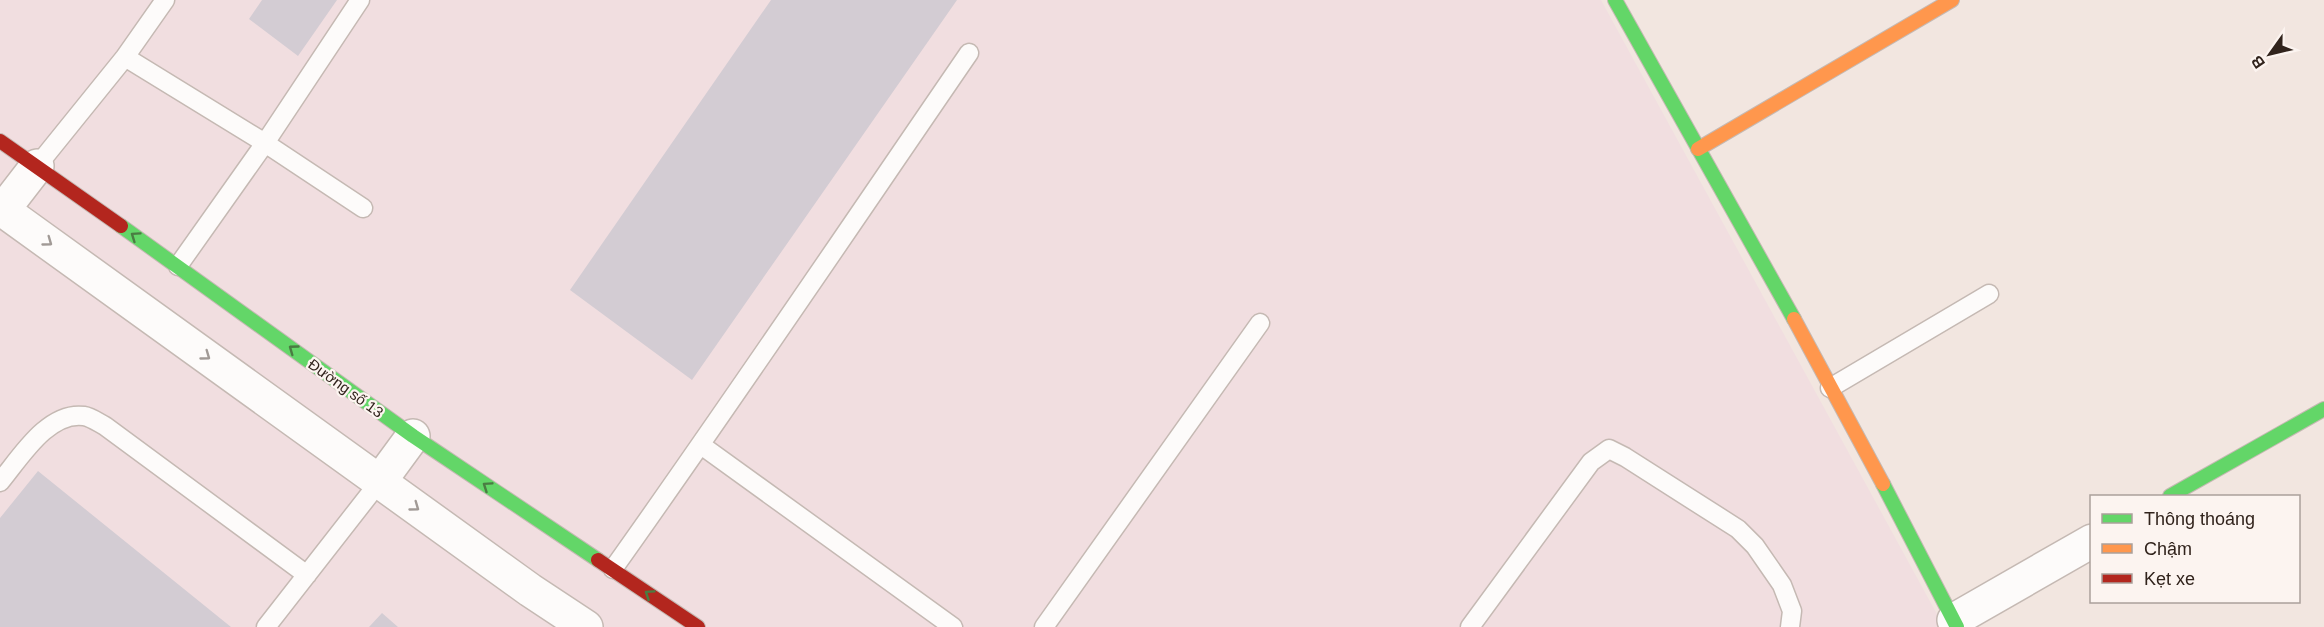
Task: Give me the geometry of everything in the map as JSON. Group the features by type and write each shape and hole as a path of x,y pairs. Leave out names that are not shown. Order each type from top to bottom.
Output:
{"street":[{"path":"1615,0 1830,388 1956,623 2090,542"},
{"path":"1698,148 1952,0"},
{"name":"Đường số 13","path":"0,141 413,436 698,627"},
{"path":"37,166 2,209 530,590 586,627"},
{"path":"2172,495 2324,409"},
{"path":"380,481 413,436"}],"lane":[{"path":"37,166 125,57 165,0"},
{"path":"178,266 265,143 360,0"},
{"path":"613,570 969,53"},
{"path":"125,57 265,143 363,208"},
{"path":"1830,388 1989,294"},
{"path":"1044,627 1260,323"},
{"path":"0,482 38,435 62,418 85,416 105,426 307,575"},
{"path":"701,445 953,627"},
{"path":"1470,627 1591,462 1609,449 1738,529 1755,546 1782,585 1792,611 1790,627"},
{"path":"266,627 380,481"}],"shaded area":[{"path":"0,0 1601,0 1944,627 0,627"}],"building":[{"path":"262,0 337,0 298,56 249,19"},
{"path":"771,0 957,0 692,380 570,290"},
{"path":"38,471 231,627 0,627 0,518"},
{"path":"382,613 398,627 369,627"}],"traffic: fast":[{"path":"1615,0 1794,319"},
{"path":"121,226 413,436 598,560"},
{"path":"2172,495 2324,409"},
{"path":"1883,484 1957,627"}],"traffic: slow":[{"path":"1698,149 1952,0"},
{"path":"1794,319 1883,484"}],"traffic: jam":[{"path":"0,141 121,226"},
{"path":"598,560 698,627"}]}
